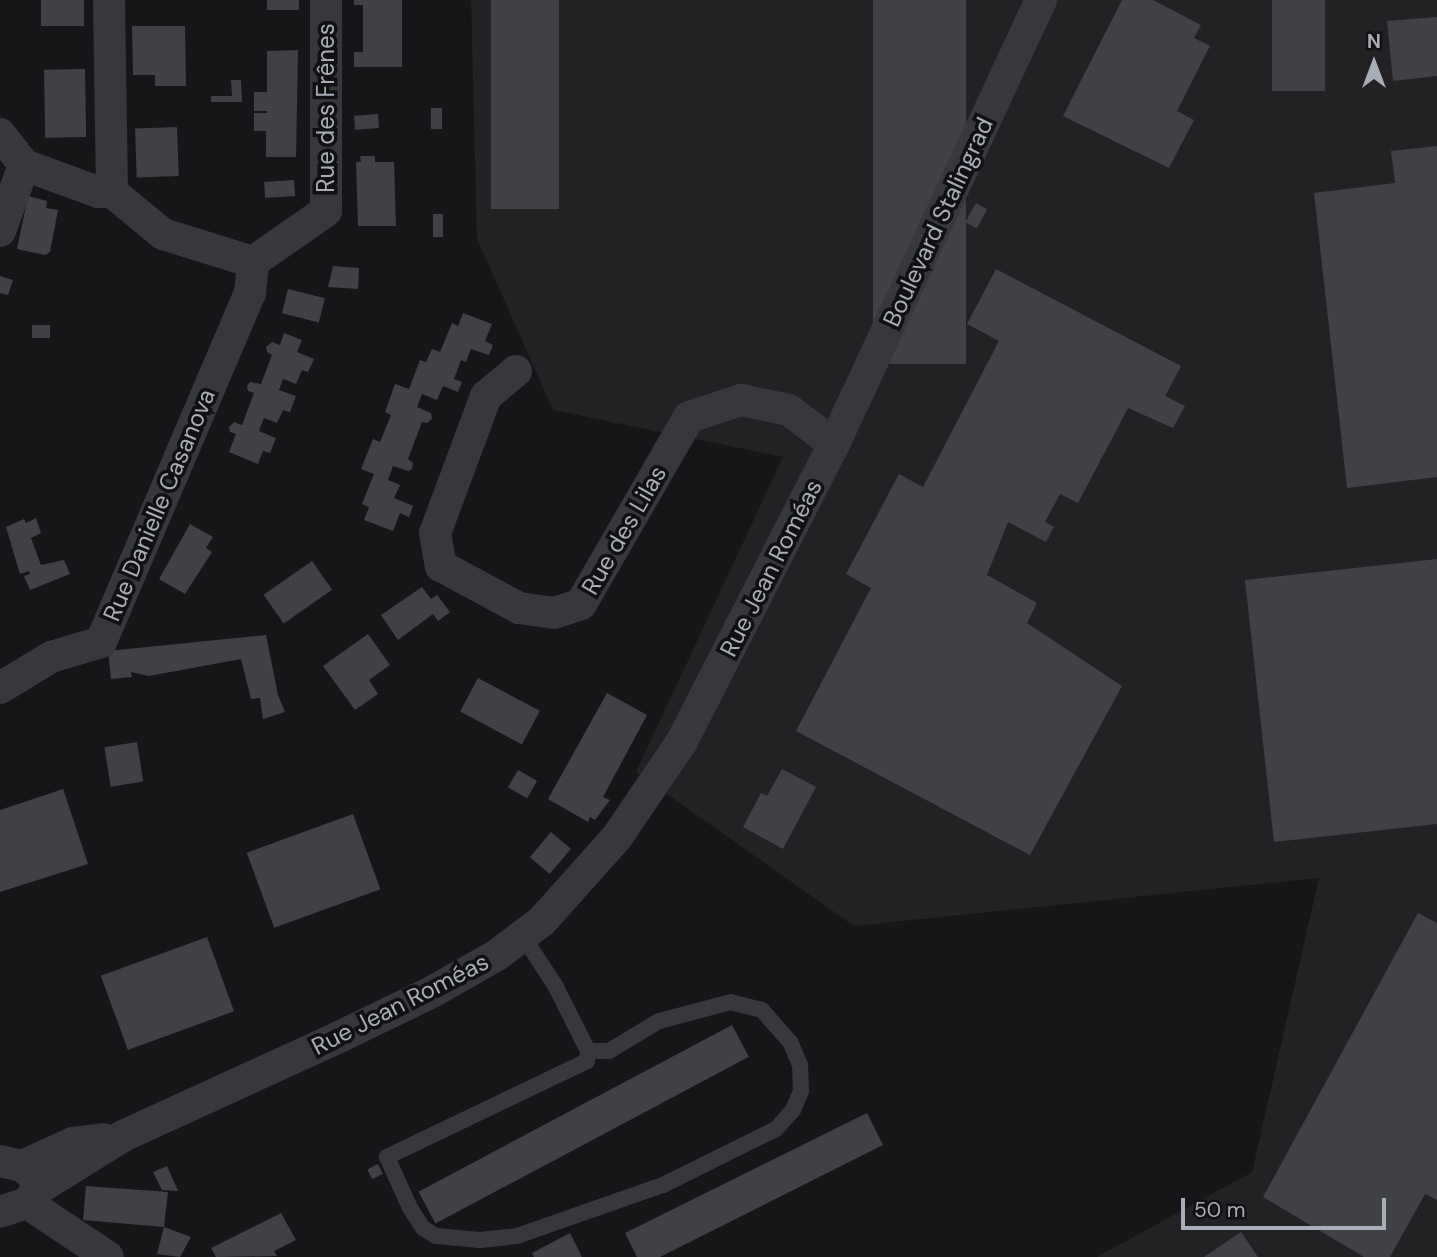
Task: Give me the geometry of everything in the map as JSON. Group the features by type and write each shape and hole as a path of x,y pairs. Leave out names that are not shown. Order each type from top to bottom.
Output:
{"street":[{"path":"110,0 112,192"},
{"name":"Rue des Frênes","path":"253,262 326,211 326,0"},
{"name":"Boulevard Stalingrad","path":"834,444 1041,0"},
{"path":"0,134 24,165 98,192 112,192 163,234 253,262"},
{"path":"0,231 24,165"},
{"name":"Rue Danielle Casanova","path":"0,688 51,657 102,642 250,293 253,262"},
{"name":"Rue des Lilas","path":"516,371 486,396 435,533 441,566 519,608 554,613 581,604 689,417 741,400 789,410 834,444"},
{"name":"Rue Jean Roméas","path":"17,1186 73,1143 123,1136 432,992 497,955 542,921 617,836 681,743 834,444"},
{"path":"17,1186 108,1257"}],"lane":[{"path":"523,936 556,987 588,1051 587,1061 387,1157 410,1208 423,1228 436,1236 480,1240 517,1236 663,1185 776,1129 793,1110 801,1091 800,1065 790,1042 762,1010 731,1002 659,1021 609,1051 588,1051"}],"shaded area":[{"path":"471,0 1437,0 1437,1257 1097,1257 1252,1172 1319,878 854,926 636,772 783,457 553,410 477,239"}],"building":[{"path":"41,0 84,0 84,26 41,26"},
{"path":"267,0 299,0 299,10 267,10"},
{"path":"354,0 402,0 402,67 354,67 354,52 363,52 363,5 354,5"},
{"path":"491,0 559,0 559,209 491,209"},
{"path":"873,0 966,0 966,364 873,364"},
{"path":"1122,0 1153,0 1201,25 1194,38 1210,46 1177,111 1194,120 1169,168 1063,116"},
{"path":"1272,0 1325,0 1325,91 1272,91"},
{"path":"1437,17 1437,76 1393,81 1387,21"},
{"path":"132,26 185,26 186,86 155,86 155,75 133,75"},
{"path":"298,50 296,157 266,157 266,131 254,131 254,113 267,111 254,111 254,92 267,92 267,51"},
{"path":"85,69 86,137 45,138 44,70"},
{"path":"231,80 241,80 242,102 211,102 211,96 232,96"},
{"path":"431,108 442,108 442,129 431,129"},
{"path":"378,114 379,128 355,130 354,116"},
{"path":"177,127 179,176 137,177 135,128"},
{"path":"1437,146 1437,477 1347,488 1314,193 1395,183 1391,151"},
{"path":"360,156 375,156 375,162 394,162 396,226 358,226 356,162 361,162"},
{"path":"294,180 295,196 265,198 264,182"},
{"path":"28,196 47,201 46,208 58,210 50,252 45,255 17,249"},
{"path":"976,203 987,209 977,229 965,222"},
{"path":"433,214 443,214 443,237 433,237"},
{"path":"333,266 359,268 358,289 328,287"},
{"path":"996,269 1181,366 1165,396 1185,406 1173,428 1128,408 1078,503 1060,494 1045,522 1054,527 1046,542 1008,522 987,575 1037,603 1027,623 1122,686 1030,855 796,731 871,588 846,574 899,474 923,487 999,341 967,324"},
{"path":"0,276 13,280 8,295 0,293"},
{"path":"288,289 325,298 319,322 282,313"},
{"path":"463,313 492,324 485,341 493,345 489,355 471,349 466,362 461,360 454,379 462,382 458,392 443,386 437,400 422,394 417,407 431,413 432,419 427,423 422,422 408,459 413,463 412,469 408,471 393,466 388,480 400,485 394,498 413,506 409,517 400,513 393,531 364,520 369,507 362,504 374,474 361,469 373,439 380,442 391,415 385,412 395,384 409,389 420,360 426,362 432,349 440,352 452,323 458,326"},
{"path":"32,325 50,325 50,338 32,338"},
{"path":"284,333 302,340 297,352 314,359 308,372 302,370 296,384 283,379 279,390 296,396 290,412 283,410 277,423 264,418 259,431 276,438 270,453 263,451 258,464 229,452 236,434 230,432 229,427 234,422 242,425 254,393 248,391 247,386 250,382 261,384 272,355 267,352 266,347 272,342 280,345"},
{"path":"36,518 41,533 31,538 41,565 64,560 70,574 30,590 24,576 30,574 29,571 20,574 6,527 24,519 26,523"},
{"path":"190,524 213,537 206,548 212,552 185,594 159,579"},
{"path":"1437,559 1437,824 1274,842 1245,580"},
{"path":"312,561 332,590 284,624 264,595"},
{"path":"422,587 431,599 437,595 450,612 438,621 433,614 398,640 381,615"},
{"path":"368,634 390,665 369,680 378,694 355,710 323,666"},
{"path":"266,635 278,695 285,712 263,719 260,698 251,699 241,659 149,676 131,672 132,677 111,679 108,651"},
{"path":"478,678 540,711 522,744 460,712"},
{"path":"607,693 647,715 603,797 610,800 595,820 590,817 588,822 548,799"},
{"path":"137,742 143,782 111,787 104,747"},
{"path":"782,769 816,787 783,849 743,827 761,793 767,796"},
{"path":"518,770 537,781 527,798 508,787"},
{"path":"63,789 88,864 0,892 0,810"},
{"path":"353,814 380,889 274,928 247,853"},
{"path":"551,832 571,849 550,874 530,857"},
{"path":"1418,913 1437,923 1437,1200 1425,1194 1390,1257 1364,1257 1263,1197"},
{"path":"207,937 234,1011 128,1050 101,976"},
{"path":"732,1025 749,1057 435,1223 419,1192"},
{"path":"867,1113 883,1145 660,1257 637,1257 625,1233"},
{"path":"378,1164 383,1174 372,1179 367,1169"},
{"path":"167,1166 178,1191 162,1190 153,1172"},
{"path":"86,1186 168,1192 164,1227 83,1220"},
{"path":"281,1213 296,1240 274,1251 277,1256 216,1257 211,1248"},
{"path":"164,1227 191,1237 180,1257 157,1254"},
{"path":"1241,1232 1258,1257 1204,1257"},
{"path":"570,1233 582,1257 534,1257 532,1253"}]}
